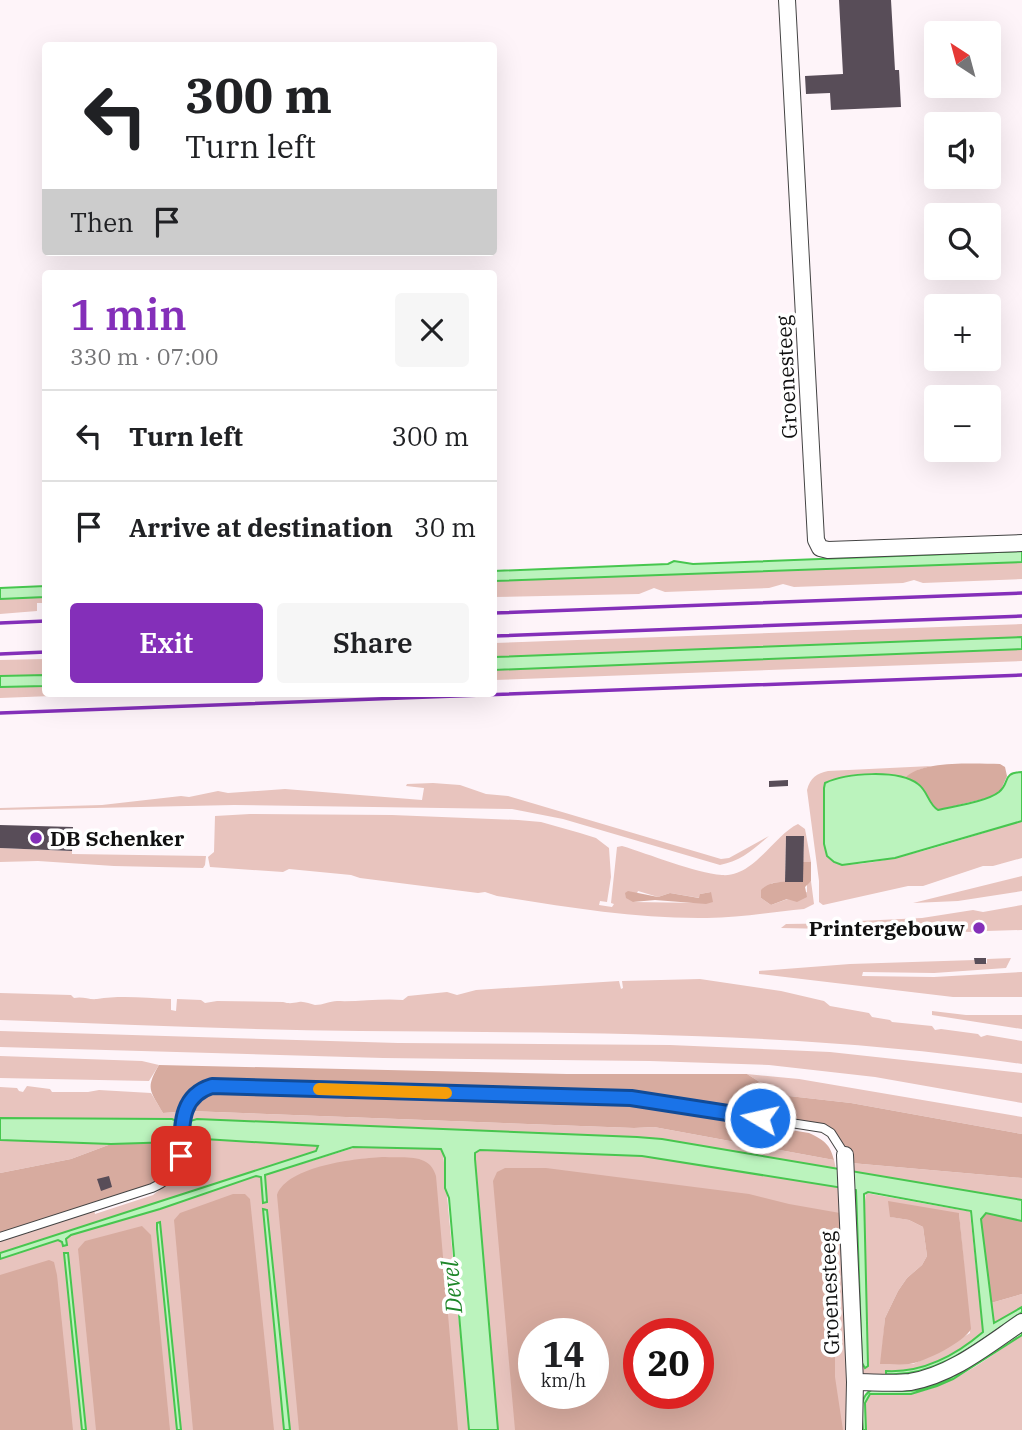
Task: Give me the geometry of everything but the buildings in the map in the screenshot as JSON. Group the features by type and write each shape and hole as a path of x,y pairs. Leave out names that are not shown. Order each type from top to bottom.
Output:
{"street":[{"name":"Groenesteeg","path":"787,0 816,540 820,548 828,550 1022,543"},
{"name":"Groenesteeg","path":"845,1161 855,1382 854,1430"},
{"path":"855,1382 909,1382 930,1377 957,1365 1022,1322"}],"lane":[{"path":"0,1237 159,1185 173,1175 178,1167 184,1112 193,1096 212,1086 631,1098 823,1128 831,1133 845,1161"}],"shaded area":[{"path":"1022,551 1022,562 497,581 497,571 668,564 674,561 693,564"},
{"path":"1022,562 1022,579 923,583 914,580 903,583 794,587 783,584 769,588 665,592 654,588 639,594 497,597 497,581"},
{"path":"42,586 42,597 0,599 0,588"},
{"path":"42,597 42,603 37,603 37,611 0,614 0,599"},
{"path":"1022,624 1022,661 497,680 497,643"},
{"path":"1022,637 1022,649 497,670 497,657"},
{"path":"42,659 42,696 0,698 0,660"},
{"path":"42,675 42,686 0,687 0,676"},
{"path":"1000,764 1005,767 1007,776 1000,792 991,797 938,810 918,785 905,778 913,772 936,766"},
{"path":"931,766 905,778 867,774 824,788 824,844 834,862 850,864 898,857 1022,821 1022,858 983,866 923,886 908,886 823,905 819,902 819,881 807,790 812,779 828,771"},
{"path":"1022,772 1022,821 895,858 842,865 827,856 824,844 825,783 858,775 898,776 918,784 938,810 993,795 1003,788 1011,774"},
{"path":"407,784 460,785 486,794 508,796 721,859 729,858 769,836 741,858 720,865 563,819 512,809 234,805 0,810 102,805 189,797 218,791 228,793 285,789 422,800 424,788 406,786"},
{"path":"392,815 541,822 596,838 609,848 611,877 607,902 600,901 599,905 612,907 617,847 622,846 711,874 729,875 748,867 798,824 805,829 811,862 803,862 804,837 786,836 785,882 772,883 761,898 771,905 807,892 807,883 811,881 814,904 804,909 731,917 654,917 351,875 289,869 283,872 210,867 208,857 214,852 215,816","holes":["638,891 658,897 670,893 700,898 700,894 711,892 701,903 633,902"]},
{"path":"0,848 72,851 72,854 206,856 203,868 38,861 0,862"},
{"path":"803,862 811,862 811,881 805,887 807,897 797,902 787,899 771,905 761,898 761,890 770,884 803,882"},
{"path":"1022,876 1022,891 958,901 913,903"},
{"path":"628,891 658,897 670,893 699,898 700,894 711,892 713,902 633,902 626,898 625,893"},
{"path":"1022,905 1022,930 986,931 985,927 974,927 974,932 781,928 786,924 922,918"},
{"path":"1011,958 1006,968 934,973 863,972 862,976 934,977 1022,972 1022,997 953,997 759,974 759,971 850,964 975,960 975,964 987,963 987,959"},
{"path":"700,979 781,991 824,1001 830,1006 869,1013 872,1017 892,1022 1022,1041 1022,1064 857,1045 692,1036 270,1029 0,1020 0,993 71,995 74,998 94,999 171,999 171,1010 176,1011 177,999 201,1000 205,1003 301,1002 315,1005 337,1001 403,1000 408,996 447,992 457,995 476,990 619,981 621,989 622,981"},
{"path":"932,1011 966,1015 1022,1015 1022,1029 932,1015"},
{"path":"0,1031 398,1043 670,1045 830,1052 1022,1073 1022,1103 875,1077 769,1065 0,1047"},
{"path":"0,1056 142,1061 159,1065 149,1081 0,1078"},
{"path":"159,1065 567,1074 747,1074 780,1095 851,1103 1022,1134 1022,1178 851,1163 831,1132 624,1095 217,1083 189,1098 177,1112 163,1113 151,1089 152,1079"},
{"path":"747,1074 799,1079 1022,1117 1022,1134 851,1103 780,1095"},
{"path":"27,1086 50,1089 52,1092 99,1090 151,1093 163,1113 177,1112 177,1121 0,1118 0,1087 17,1088 23,1092"},
{"path":"217,1093 628,1103 809,1133 826,1143 834,1160 654,1127 189,1111 204,1097"},
{"path":"189,1111 654,1127 834,1160 836,1169 662,1139 197,1119 190,1121 187,1117"},
{"path":"0,1118 172,1119 177,1121 179,1126 186,1127 190,1121 197,1119 662,1139 1022,1200 1022,1221 986,1213 981,1219 994,1323 1022,1307 1022,1312 975,1345 941,1363 905,1374 886,1374 886,1371 913,1369 938,1361 983,1332 971,1211 868,1192 864,1194 868,1366 865,1368 862,1363 856,1190 642,1156 480,1150 475,1153 475,1159 498,1430 469,1430 449,1198 445,1188 445,1158 441,1149 353,1147 265,1175 267,1202 263,1203 261,1177 256,1176 160,1209 71,1235 66,1239 67,1245 63,1246 58,1240 0,1259 0,1253 316,1151 318,1146 179,1136 175,1142 111,1144 0,1140"},
{"path":"188,1138 319,1146 317,1151 0,1253 0,1240 94,1209 95,1214 153,1195 185,1170"},
{"path":"0,1140 111,1144 71,1159 0,1173"},
{"path":"175,1142 174,1165 158,1183 0,1235 0,1173 71,1159 111,1144"},
{"path":"357,1147 441,1149 443,1152 469,1430 290,1430 268,1221 263,1210 284,1430 0,1430 0,1259 58,1240 67,1245 66,1239 71,1235 160,1209 256,1176 260,1176 267,1202 265,1175"},
{"path":"480,1150 642,1156 842,1187 851,1430 498,1430 475,1153"},
{"path":"385,1157 422,1160 428,1163 436,1176 458,1430 299,1430 277,1195 283,1185 308,1170 358,1159"},
{"path":"851,1163 1022,1178 1022,1200 853,1172"},
{"path":"505,1168 546,1168 749,1194 840,1213 841,1242 835,1251 835,1377 843,1430 515,1430 493,1181 497,1172"},
{"path":"852,1189 856,1190 857,1198 857,1253 868,1366 864,1209 866,1193 972,1212 983,1332 961,1348 926,1366 886,1372 902,1374 938,1365 1022,1312 1022,1319 955,1362 908,1379 864,1375 861,1372","holes":["959,1213 970,1333 913,1364 881,1364 885,1318 898,1291 927,1256 923,1227 909,1220 891,1217"]},
{"path":"233,1194 245,1194 250,1199 274,1430 193,1430 174,1220 180,1213"},
{"path":"888,1201 959,1213 971,1329 961,1340 943,1351 909,1364 880,1364 885,1318 898,1291 927,1256 923,1227 909,1220 890,1217"},
{"path":"263,1209 267,1210 290,1430 284,1430"},
{"path":"986,1213 1022,1221 1022,1294 991,1303 981,1219"},
{"path":"160,1222 181,1430 177,1430 157,1229 157,1223"},
{"path":"142,1226 151,1235 170,1430 96,1430 78,1249 85,1241"},
{"path":"64,1253 68,1253 86,1430 82,1430"},
{"path":"49,1260 54,1262 57,1275 73,1430 0,1430 0,1275"},
{"path":"1022,1294 1022,1307 994,1323 991,1303"},
{"path":"1022,1331 1022,1335 953,1379 937,1386 911,1394 870,1394 865,1403 866,1430 863,1430 863,1402 868,1392 873,1389 917,1390 931,1386 972,1365"},
{"path":"1022,1335 1022,1430 866,1430 865,1403 870,1394 912,1393 946,1383"}],"railway":[{"path":"497,613 1022,593"},
{"path":"497,636 1022,616"},
{"path":"0,623 42,621"},
{"path":"0,654 42,652"},
{"path":"497,695 1022,675"},
{"path":"0,713 430,697"}],"slow traffic":[{"path":"319,1089 446,1093"}],"place":[{"name":"DB Schenker","path":"36,838"},
{"name":"Printergebouw","path":"979,928"}],"route":[{"path":"181,1156 184,1112 193,1096 212,1086 631,1098 760,1118"}],"water label":[{"name":"Devel","path":"451,1287"}]}
